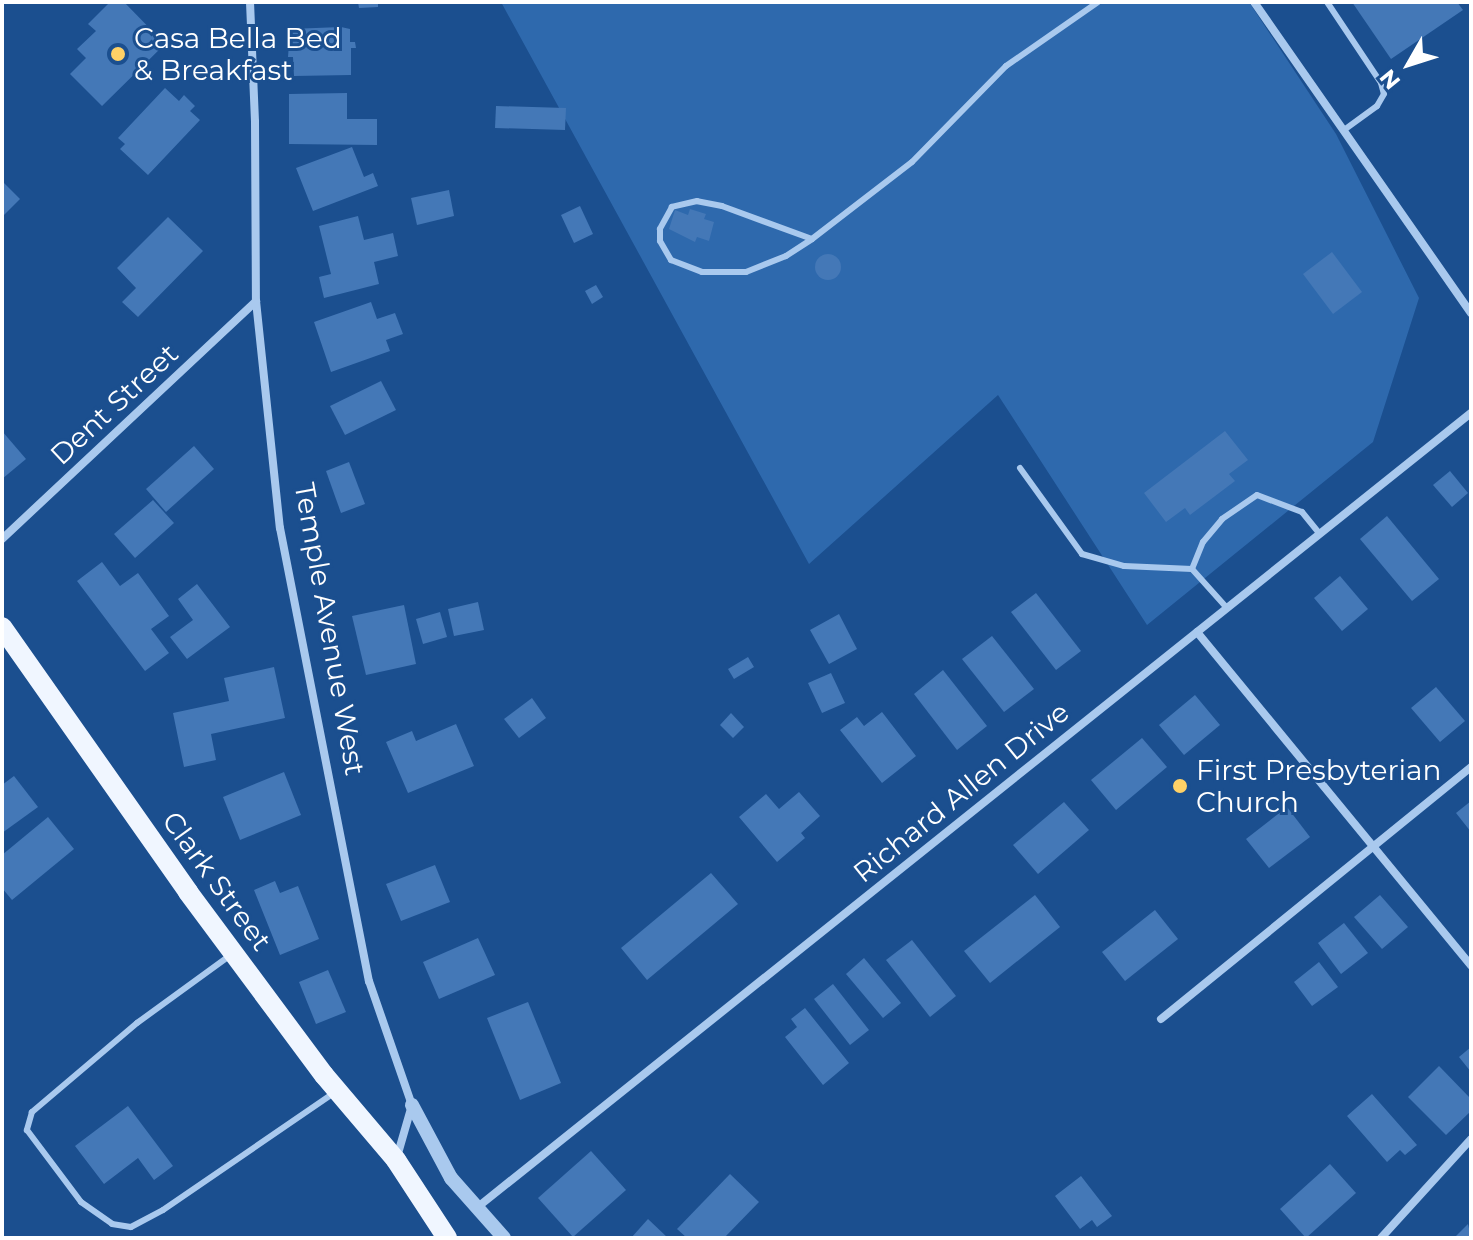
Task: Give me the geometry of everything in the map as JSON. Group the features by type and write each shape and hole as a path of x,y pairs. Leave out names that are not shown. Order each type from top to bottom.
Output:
{"main road":[{"name":"Clark Street","path":"4,635 233,953 337,1091 396,1160"},
{"path":"396,1160 447,1238"}],"street":[{"name":"Temple Avenue West","path":"250,2 255,122 256,301 280,528 369,981 412,1105"},
{"path":"1254,2 1471,313"},
{"name":"Dent Street","path":"2,539 256,301"},
{"name":"Richard Allen Drive","path":"479,1206 1471,413"},
{"path":"1197,632 1471,966"},
{"path":"1161,1019 1471,767"},
{"path":"396,1160 412,1105"},
{"path":"412,1105 451,1178 479,1206 504,1238"},
{"path":"1381,1238 1471,1139"}],"lane":[{"path":"812,239 722,206 697,201 672,207 660,229 664,253 680,265 702,272 734,273 773,263 812,239 912,162 1006,66 1098,2"},
{"path":"1327,2 1381,83 1384,94 1377,106 1344,130"},
{"path":"1020,468 1082,554 1124,566 1192,569 1227,608"},
{"path":"1192,569 1203,542 1222,519 1257,495 1302,512 1320,534"},
{"path":"233,953 137,1023 32,1112 27,1130 81,1202 112,1224 131,1227 163,1210 337,1091"}],"shaded area":[{"path":"501,2 1249,2 1336,134 1419,298 1373,442 1147,625 998,395 809,564"}],"building":[{"name":"Casa Bella Bed & Breakfast","path":"110,2 124,2 165,44 102,106 70,74 86,58 77,49 96,31 88,24"},
{"path":"358,2 378,2 378,7 359,8"},
{"path":"1352,2 1457,2 1463,10 1391,59"},
{"path":"290,29 350,29 350,42 355,42 356,48 351,48 351,75 294,76 293,57 288,57"},
{"path":"165,88 179,101 184,95 195,106 190,111 200,120 148,175 120,149 125,144 118,138"},
{"path":"347,93 347,119 377,119 377,145 289,144 289,94"},
{"path":"496,106 566,108 565,130 495,128"},
{"path":"352,147 364,177 373,173 378,186 313,211 296,168"},
{"path":"2,181 20,199 2,217"},
{"path":"449,190 454,216 417,225 411,198"},
{"path":"580,206 593,234 574,243 561,215"},
{"path":"690,209 706,214 704,219 714,222 709,241 697,237 695,242 669,229 675,210 688,215"},
{"path":"358,216 364,240 393,233 398,256 374,262 379,284 324,298 319,277 331,274 319,226"},
{"path":"168,217 203,251 138,317 122,302 136,288 117,268"},
{"path":"1332,252 1362,292 1333,314 1303,274"},
{"path":"828,254 838,257 841,267 838,277 828,280 818,277 815,267 818,257"},
{"path":"596,285 603,297 592,304 585,291"},
{"path":"371,302 377,319 395,313 403,334 386,340 390,351 331,372 314,322"},
{"path":"381,381 396,410 345,435 330,406"},
{"path":"2,431 26,459 2,479"},
{"path":"1225,431 1248,460 1229,474 1235,481 1190,515 1185,508 1166,522 1144,493"},
{"path":"194,446 214,469 166,512 146,489"},
{"path":"349,462 365,504 341,513 326,471"},
{"path":"1450,471 1468,493 1452,507 1433,485"},
{"path":"153,500 174,523 135,558 114,534"},
{"path":"1387,516 1439,579 1412,601 1360,539"},
{"path":"102,562 120,586 138,573 169,616 151,629 169,653 145,671 77,581"},
{"path":"1340,576 1368,609 1342,631 1314,598"},
{"path":"197,584 230,627 187,659 170,637 193,620 178,599"},
{"path":"1036,593 1081,651 1056,670 1011,612"},
{"path":"478,602 484,630 454,636 448,609"},
{"path":"404,605 416,664 366,675 352,616"},
{"path":"440,612 447,637 423,644 416,619"},
{"path":"839,614 857,649 829,664 810,630"},
{"path":"992,636 1034,689 1004,712 962,659"},
{"path":"748,657 754,667 734,679 728,669"},
{"path":"274,667 285,718 211,734 216,760 184,767 173,713 229,701 224,678"},
{"path":"943,670 987,726 957,750 914,694"},
{"path":"831,673 845,703 822,713 808,683"},
{"path":"1436,687 1465,721 1440,742 1411,708"},
{"path":"1195,695 1220,725 1184,755 1159,725"},
{"path":"532,698 546,718 519,738 504,719"},
{"path":"882,712 916,756 882,783 840,730 857,717 864,726"},
{"path":"731,713 744,727 733,738 720,725"},
{"path":"456,724 474,766 408,793 386,742 412,731 416,741"},
{"path":"1142,738 1167,767 1116,810 1091,780"},
{"path":"284,772 301,815 240,840 223,797"},
{"path":"14,776 38,807 2,833 2,785"},
{"path":"799,792 820,816 801,833 805,838 777,862 739,817 766,794 779,809"},
{"path":"1471,801 1471,832 1456,813"},
{"path":"1064,802 1089,830 1038,874 1013,845"},
{"path":"1287,807 1310,837 1269,868 1246,839"},
{"path":"48,817 74,849 12,900 2,888 2,855"},
{"path":"435,865 450,902 401,921 386,884"},
{"path":"711,873 738,904 647,980 621,948"},
{"path":"275,881 280,893 298,886 319,939 280,955 254,890"},
{"path":"1035,895 1060,927 990,983 964,951"},
{"path":"1380,895 1408,927 1382,949 1354,917"},
{"path":"1155,910 1178,939 1125,981 1102,952"},
{"path":"1344,923 1368,953 1341,974 1318,943"},
{"path":"478,938 495,975 439,999 423,962"},
{"path":"912,940 956,996 930,1017 886,960"},
{"path":"864,958 901,1003 883,1018 846,974"},
{"path":"1319,962 1338,987 1312,1006 1294,982"},
{"path":"328,970 346,1012 316,1024 299,982"},
{"path":"833,984 869,1030 850,1045 814,999"},
{"path":"528,1002 561,1083 520,1100 487,1018"},
{"path":"805,1008 849,1063 823,1085 785,1037 797,1027 791,1019"},
{"path":"1471,1047 1471,1072 1459,1057"},
{"path":"1439,1066 1471,1099 1471,1111 1446,1135 1408,1097"},
{"path":"1372,1094 1417,1145 1405,1155 1400,1150 1387,1162 1347,1116"},
{"path":"128,1106 173,1166 154,1180 138,1158 104,1184 75,1146"},
{"path":"591,1151 626,1190 573,1237 538,1198"},
{"path":"1330,1164 1356,1193 1306,1238 1280,1209"},
{"path":"730,1174 759,1202 724,1238 687,1238 677,1229"},
{"path":"1081,1176 1112,1216 1097,1227 1092,1220 1080,1229 1055,1196"},
{"path":"648,1219 668,1238 631,1238"},
{"path":"1468,1224 1471,1238 1454,1238"}],"place":[{"name":"Casa Bella Bed & Breakfast","path":"118,54"},
{"name":"First Presbyterian Church","path":"1180,786"}]}
